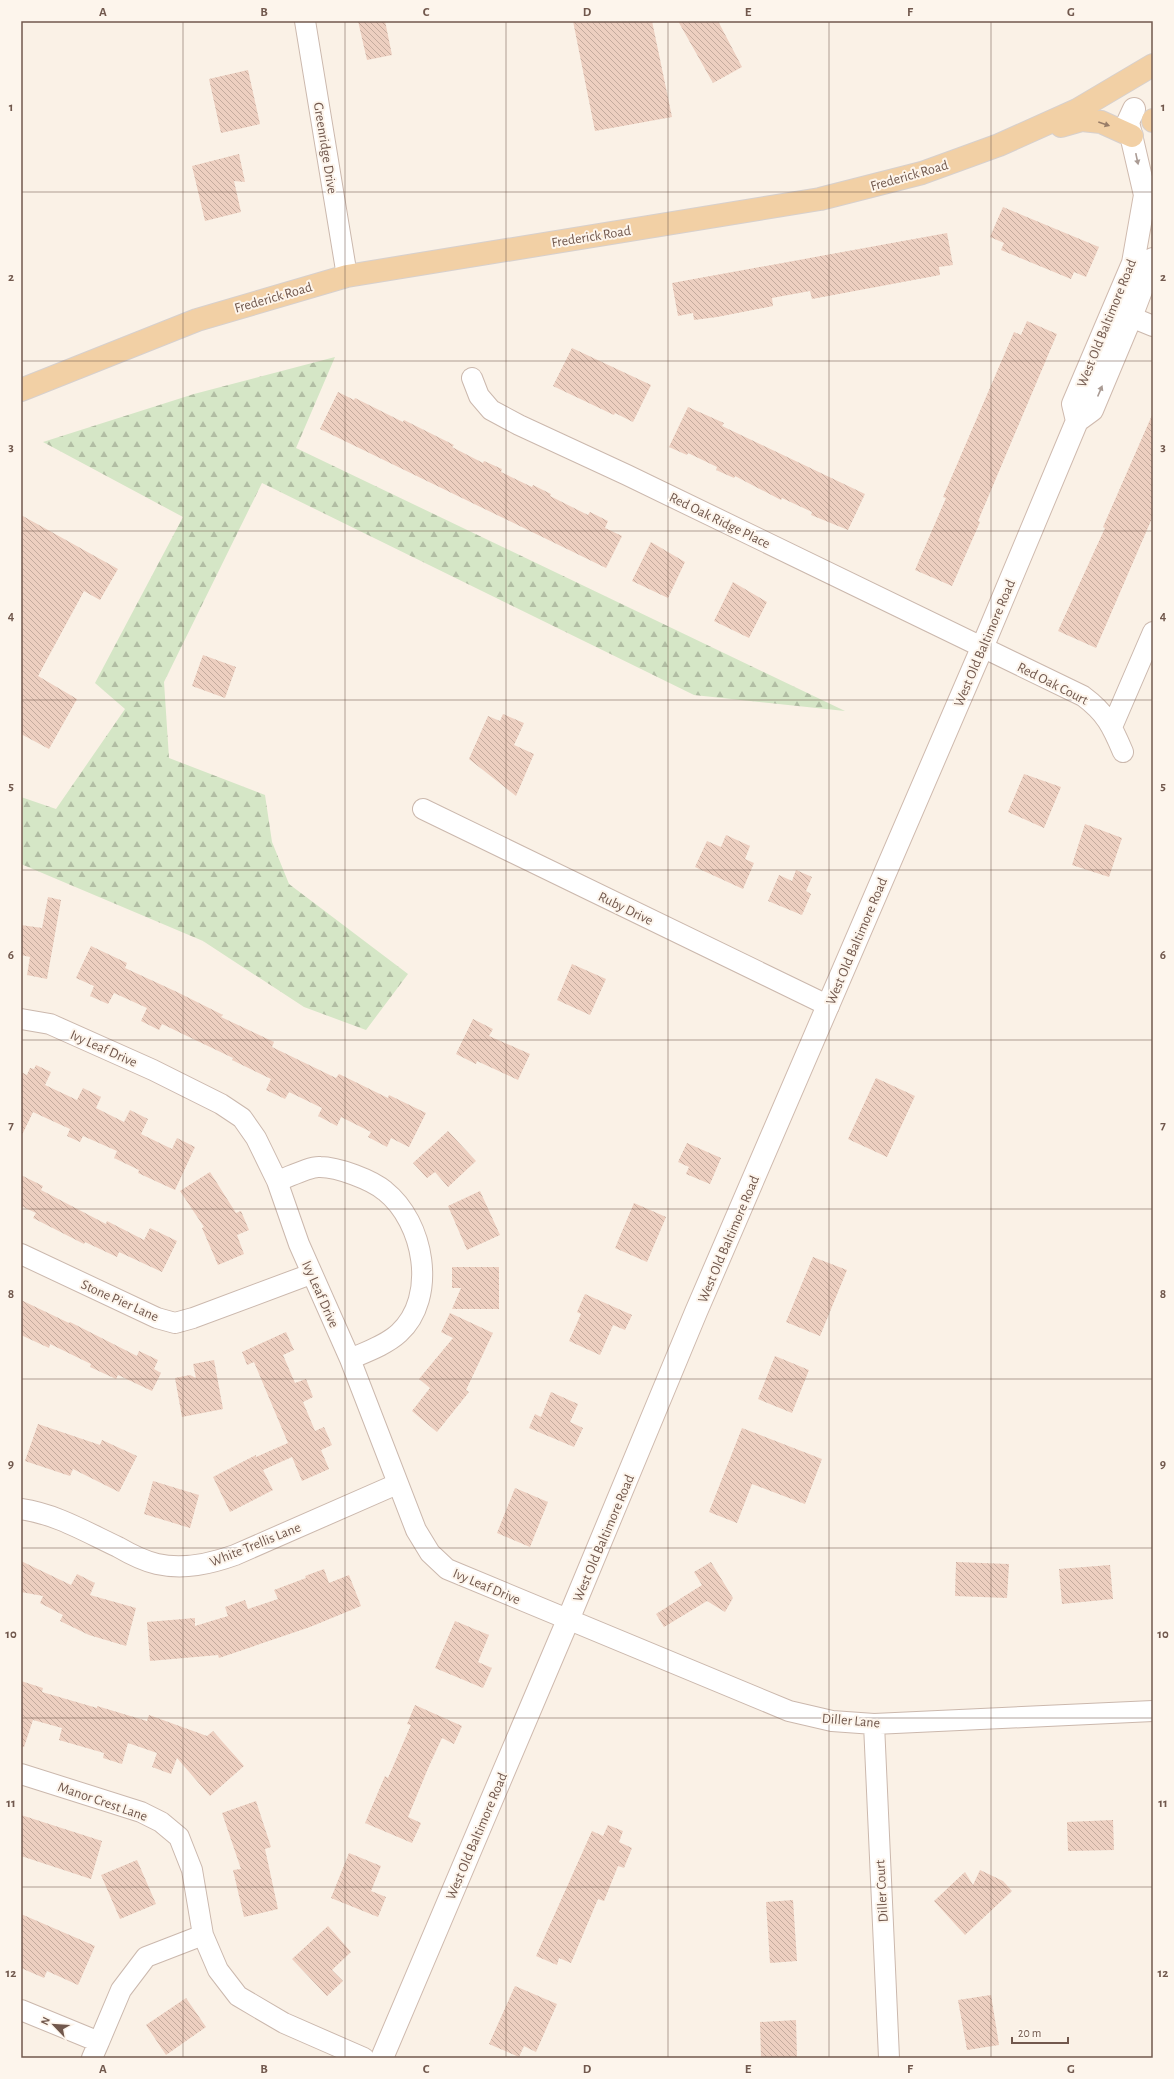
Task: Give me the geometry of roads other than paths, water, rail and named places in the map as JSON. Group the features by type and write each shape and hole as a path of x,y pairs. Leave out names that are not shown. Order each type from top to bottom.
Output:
{"main road":[{"name":"Frederick Road","path":"21,390 197,320 347,276 820,199 922,173 999,145 1077,110 1153,65"},
{"path":"999,145 1082,120 1101,122 1132,136"}],"street":[{"name":"Greenridge Drive","path":"305,21 347,276"},
{"path":"1123,82 1134,108 1149,113 1153,121"},
{"name":"West Old Baltimore Road","path":"1077,421 1073,404 1133,263 1145,195 1128,122 1134,108"},
{"name":"West Old Baltimore Road","path":"382,2058 568,1620 693,1319 829,1006 1077,421 1092,410 1131,317 1153,259"},
{"path":"1131,317 1153,326"},
{"name":"Red Oak Ridge Place","path":"472,378 479,396 487,406 505,418 634,478 982,648"},
{"path":"1112,727 1153,632"},
{"name":"Red Oak Court","path":"982,648 1084,696 1100,708 1112,727 1123,752"},
{"name":"Ruby Drive","path":"423,809 829,1006"},
{"name":"Ivy Leaf Drive","path":"21,1019 50,1024 153,1070 221,1104 242,1118 256,1138 277,1181 311,1274 350,1359 397,1484 416,1530 430,1553 447,1569 568,1620"},
{"path":"277,1181 319,1167 344,1172 367,1180 385,1191 402,1210 412,1229 419,1251 423,1280 419,1300 411,1316 399,1333 381,1344 350,1359"},
{"name":"Stone Pier Lane","path":"21,1254 157,1318 176,1322 193,1318 311,1274"},
{"name":"White Trellis Lane","path":"21,1509 39,1512 59,1519 136,1557 157,1564 184,1566 210,1564 235,1555 397,1484"},
{"name":"Diller Lane","path":"568,1620 789,1711 832,1721 874,1724 1153,1711"},
{"name":"Diller Court","path":"874,1724 889,2058"},
{"name":"Manor Crest Lane","path":"21,1774 141,1812 161,1822 179,1837 192,1870 203,1935 218,1970 238,1996 284,2023 364,2058"},
{"path":"21,2010 95,2050 121,1990 146,1957 203,1935"}]}
